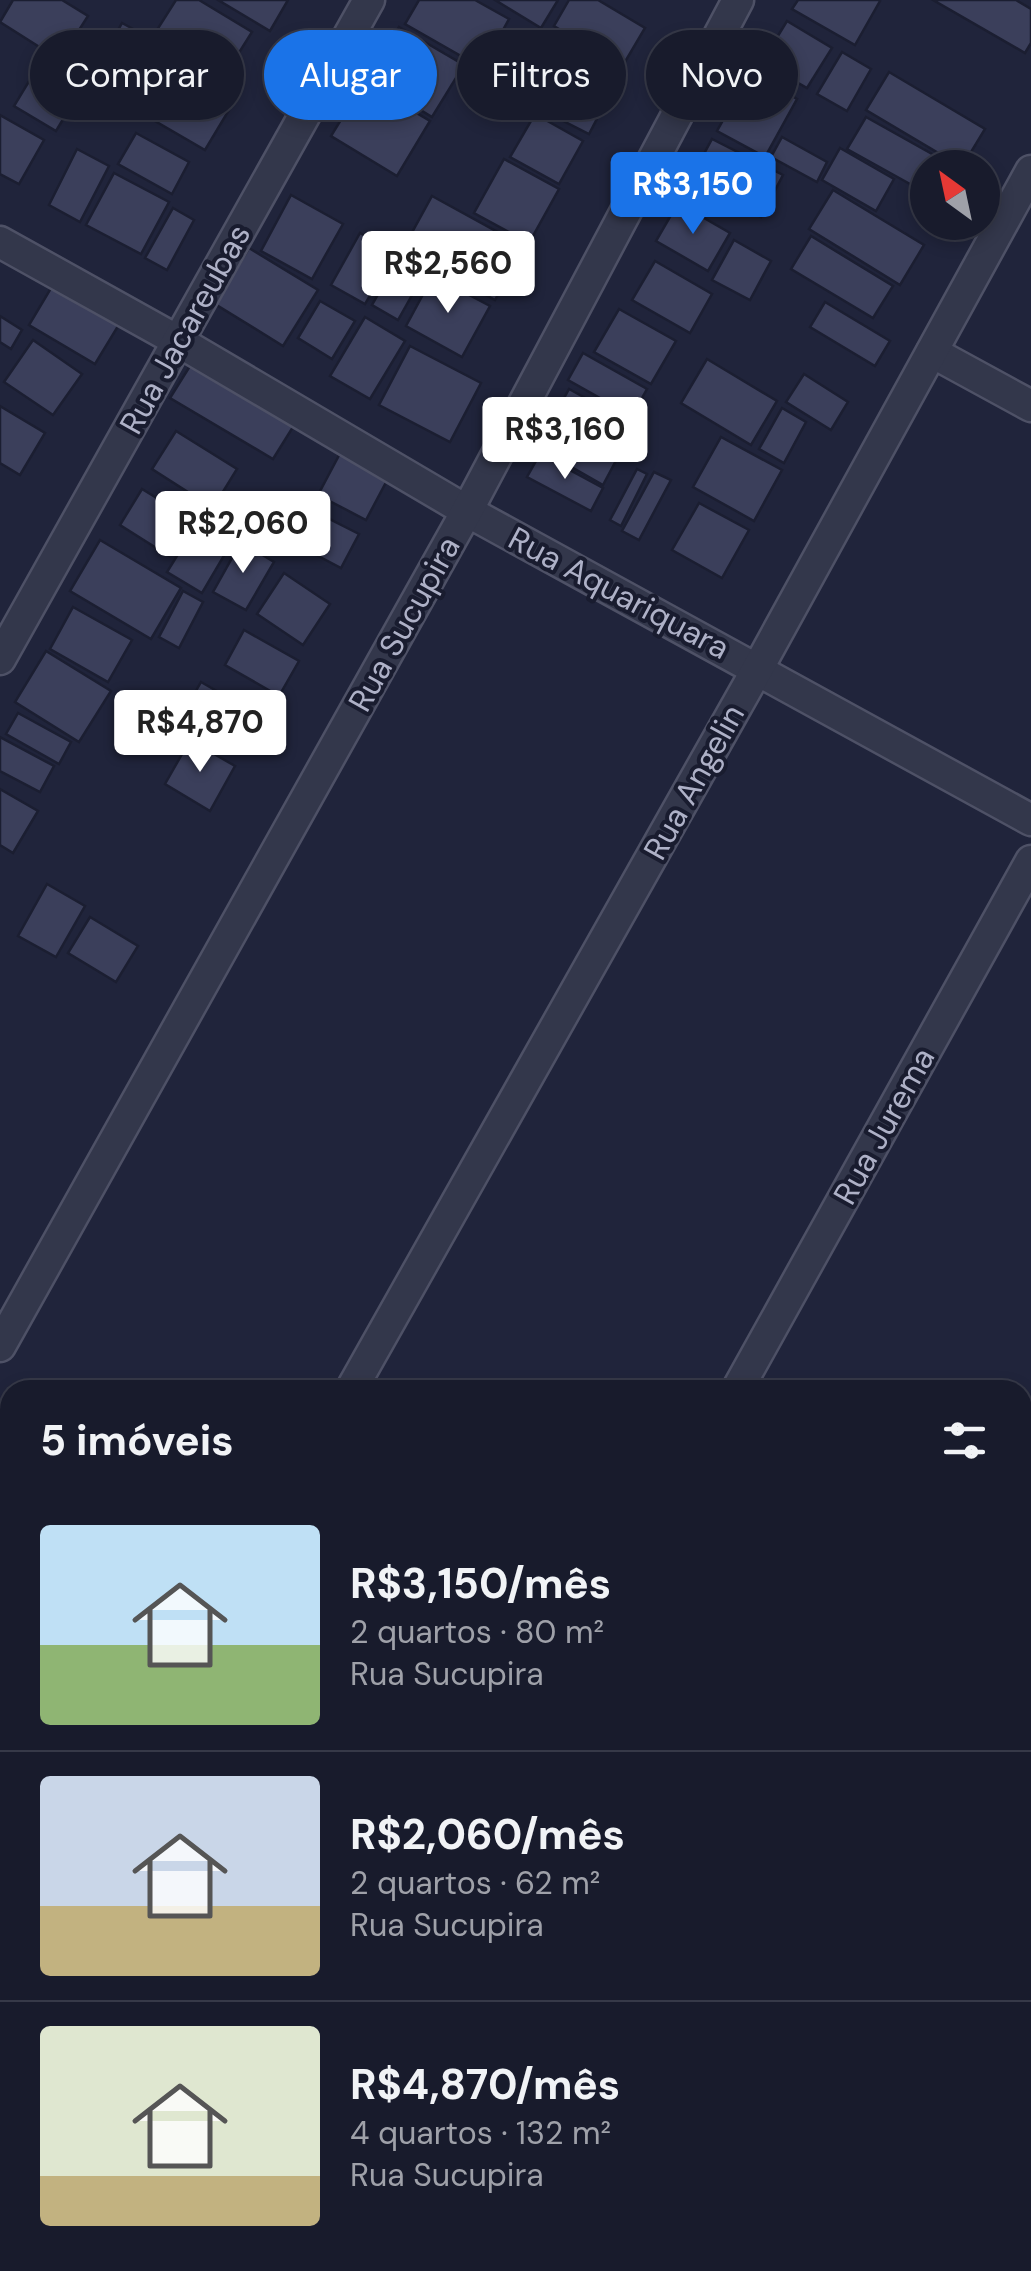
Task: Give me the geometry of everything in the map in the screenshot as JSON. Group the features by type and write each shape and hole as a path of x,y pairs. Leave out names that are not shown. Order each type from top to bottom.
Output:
{"street":[{"name":"Rua Jacareubas","path":"0,659 369,0"},
{"name":"Rua Sucupira","path":"0,1346 467,511 738,0"},
{"name":"Rua Angelin","path":"357,1380 758,668 1031,171"},
{"name":"Rua Aquariquara","path":"0,242 178,341 467,511 1031,820"},
{"path":"932,352 1031,406"},
{"name":"Rua Jurema","path":"743,1380 1031,862"}],"building":[{"path":"13,0 62,0 88,16 79,30 30,30 30,41 0,22"},
{"path":"176,0 199,0 252,32 244,45 244,30 157,30"},
{"path":"218,0 288,0 268,30"},
{"path":"419,0 475,0 509,19 503,30 457,30 457,54 437,42 437,30 416,30 405,24"},
{"path":"495,0 558,0 541,28"},
{"path":"569,0 598,0 645,28 626,60 626,30 561,30 554,26"},
{"path":"798,0 880,1 855,45 792,9"},
{"path":"933,0 1016,0 1031,9 1031,43 1025,53"},
{"path":"787,21 832,48 807,88 798,83 798,30 782,30"},
{"path":"437,49 457,61 457,76 437,109"},
{"path":"842,52 871,69 847,111 817,94"},
{"path":"889,72 985,129 972,150 933,150 866,110"},
{"path":"30,80 30,116 14,106"},
{"path":"0,115 44,140 19,184 0,174"},
{"path":"866,117 925,150 910,150 910,184 847,149"},
{"path":"38,120 63,120 56,131"},
{"path":"153,120 223,120 205,150"},
{"path":"341,120 430,121 397,176 331,136"},
{"path":"532,120 546,120 583,141 559,184 510,157"},
{"path":"562,120 596,120 589,134"},
{"path":"723,120 785,120 765,157 717,131"},
{"path":"136,133 189,162 172,194 118,164"},
{"path":"782,137 827,162 817,182 771,157"},
{"path":"712,139 783,175 761,217 690,180"},
{"path":"840,148 894,179 876,211 822,180"},
{"path":"77,149 109,166 80,222 49,205"},
{"path":"504,159 559,189 529,243 474,213"},
{"path":"114,173 169,202 141,254 86,225"},
{"path":"833,190 924,245 900,285 809,229"},
{"path":"291,195 343,224 312,279 261,251"},
{"path":"432,196 525,247 495,300 403,249"},
{"path":"678,203 730,233 708,271 656,241"},
{"path":"173,208 194,220 167,270 145,258"},
{"path":"360,233 395,252 365,304 331,285"},
{"path":"811,236 893,286 873,318 791,269"},
{"path":"734,240 771,261 750,300 712,280"},
{"path":"249,248 318,290 283,346 215,304"},
{"path":"399,258 425,272 398,320 372,305"},
{"path":"655,261 712,294 690,333 632,300"},
{"path":"433,276 490,306 462,357 406,326"},
{"path":"57,278 123,318 95,364 29,325"},
{"path":"320,301 355,321 332,359 298,338"},
{"path":"825,302 890,341 875,366 810,327"},
{"path":"619,309 676,341 651,384 594,352"},
{"path":"0,316 22,330 11,349 0,342"},
{"path":"365,317 405,341 370,399 330,376"},
{"path":"33,340 82,374 53,415 4,382"},
{"path":"410,346 481,383 450,442 379,405"},
{"path":"583,353 647,389 632,416 568,380"},
{"path":"195,358 298,419 273,459 170,398"},
{"path":"707,359 777,401 751,445 681,403"},
{"path":"804,374 848,402 831,430 786,402"},
{"path":"569,389 627,421 614,443 557,411"},
{"path":"0,406 45,433 20,475 0,463"},
{"path":"782,408 806,422 784,463 759,449"},
{"path":"558,418 620,453 603,485 540,449"},
{"path":"176,431 237,469 213,508 152,469"},
{"path":"721,437 782,470 754,521 693,487"},
{"path":"344,446 392,471 366,520 318,495"},
{"path":"540,454 603,488 591,511 527,477"},
{"path":"637,469 647,474 621,526 610,520"},
{"path":"654,472 671,480 639,540 622,531"},
{"path":"142,489 191,519 169,556 120,525"},
{"path":"288,498 359,534 341,568 271,531"},
{"path":"699,503 749,530 722,578 672,550"},
{"path":"201,517 235,537 202,593 167,572"},
{"path":"100,540 181,588 151,639 70,591"},
{"path":"241,542 274,562 246,610 213,592"},
{"path":"284,573 330,604 303,645 257,614"},
{"path":"183,591 203,602 179,648 159,637"},
{"path":"73,607 132,640 108,682 50,649"},
{"path":"244,630 299,661 279,696 225,665"},
{"path":"46,651 111,691 79,742 15,702"},
{"path":"201,682 262,717 245,748 183,714"},
{"path":"18,713 71,742 59,764 6,734"},
{"path":"0,737 54,766 40,792 0,771"},
{"path":"190,740 235,766 210,811 165,784"},
{"path":"0,789 38,811 13,853 0,845"},
{"path":"47,884 85,906 56,957 18,936"},
{"path":"90,917 138,946 116,982 68,953"}]}
